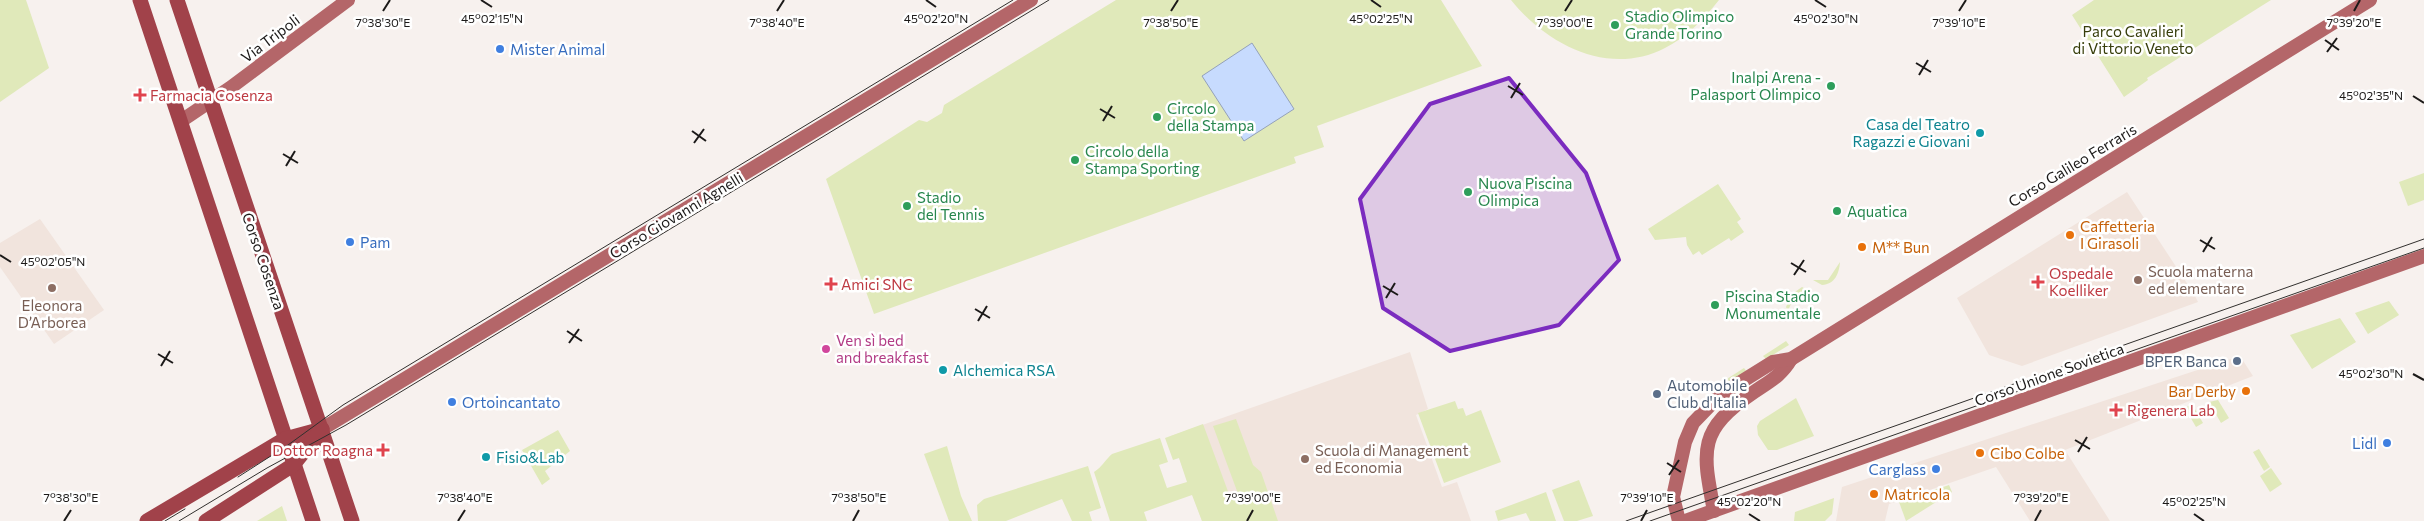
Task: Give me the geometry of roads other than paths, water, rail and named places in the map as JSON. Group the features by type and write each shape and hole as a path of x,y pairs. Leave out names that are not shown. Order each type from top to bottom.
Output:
{"main road":[{"path":"140,0 313,521"},
{"name":"Corso Cosenza","path":"177,0 352,521"},
{"name":"Via Tripoli","path":"181,121 210,102 348,0"},
{"name":"Corso Giovanni Agnelli","path":"147,521 285,439 322,430 1031,0"},
{"name":"Corso Galileo Ferraris","path":"1791,359 2370,0"},
{"name":"Corso Unione Sovietica","path":"1685,521 2424,256"},
{"path":"1714,511 1706,465 1708,444 1714,428 1731,407 1783,373 1791,359"},
{"path":"1679,521 1673,504 1673,497 1685,442 1693,423 1720,395 1773,362 1791,359"},
{"name":"Corso Giovanni Agnelli","path":"206,521 293,465 322,430"}],"water":[{"path":"1252,43 1294,109 1244,141 1202,76"}],"tram line":[{"path":"238,477 288,445 343,405 1013,0"},
{"path":"179,521 267,468 346,425 1049,0"},
{"path":"1626,521 2424,239"},
{"path":"1650,521 2424,248"},
{"path":"165,521 185,509"}],"place":[{"name":"Stadio Olimpico Grande Torino","path":"1615,25"},
{"name":"Mister Animal","path":"500,49"},
{"name":"Inalpi Arena - Palasport Olimpico","path":"1831,86"},
{"name":"Farmacia Cosenza","path":"140,95"},
{"name":"Circolo della Stampa","path":"1157,117"},
{"name":"Casa del Teatro Ragazzi e Giovani","path":"1980,133"},
{"name":"Circolo della Stampa Sporting","path":"1075,160"},
{"name":"Nuova Piscina Olimpica","path":"1468,192"},
{"name":"Stadio del Tennis","path":"907,206"},
{"name":"Aquatica","path":"1837,211"},
{"name":"Caffetteria I Girasoli","path":"2070,235"},
{"name":"Pam","path":"350,242"},
{"name":"M** Bun","path":"1862,247"},
{"name":"Scuola materna ed elementare","path":"2138,280"},
{"name":"Ospedale Koelliker","path":"2038,282"},
{"name":"Amici SNC","path":"831,284"},
{"name":"Eleonora D’Arborea","path":"52,288"},
{"name":"Piscina Stadio Monumentale","path":"1715,305"},
{"name":"Ven sì bed and breakfast","path":"826,349"},
{"name":"BPER Banca","path":"2237,361"},
{"name":"Alchemica RSA","path":"943,370"},
{"name":"Bar Derby","path":"2246,391"},
{"name":"Automobile Club d'Italia","path":"1657,394"},
{"name":"Ortoincantato","path":"452,402"},
{"name":"Rigenera Lab","path":"2116,410"},
{"name":"Lidl","path":"2387,443"},
{"name":"Dottor Roagna","path":"383,450"},
{"name":"Cibo Colbe","path":"1980,453"},
{"name":"Fisio&Lab","path":"486,457"},
{"name":"Scuola di Management ed Economia","path":"1305,459"},
{"name":"Carglass","path":"1936,469"},
{"name":"Matricola","path":"1874,494"}],"park label":[{"name":"Parco Cavalieri di Vittorio Veneto","path":"2133,40"}]}
